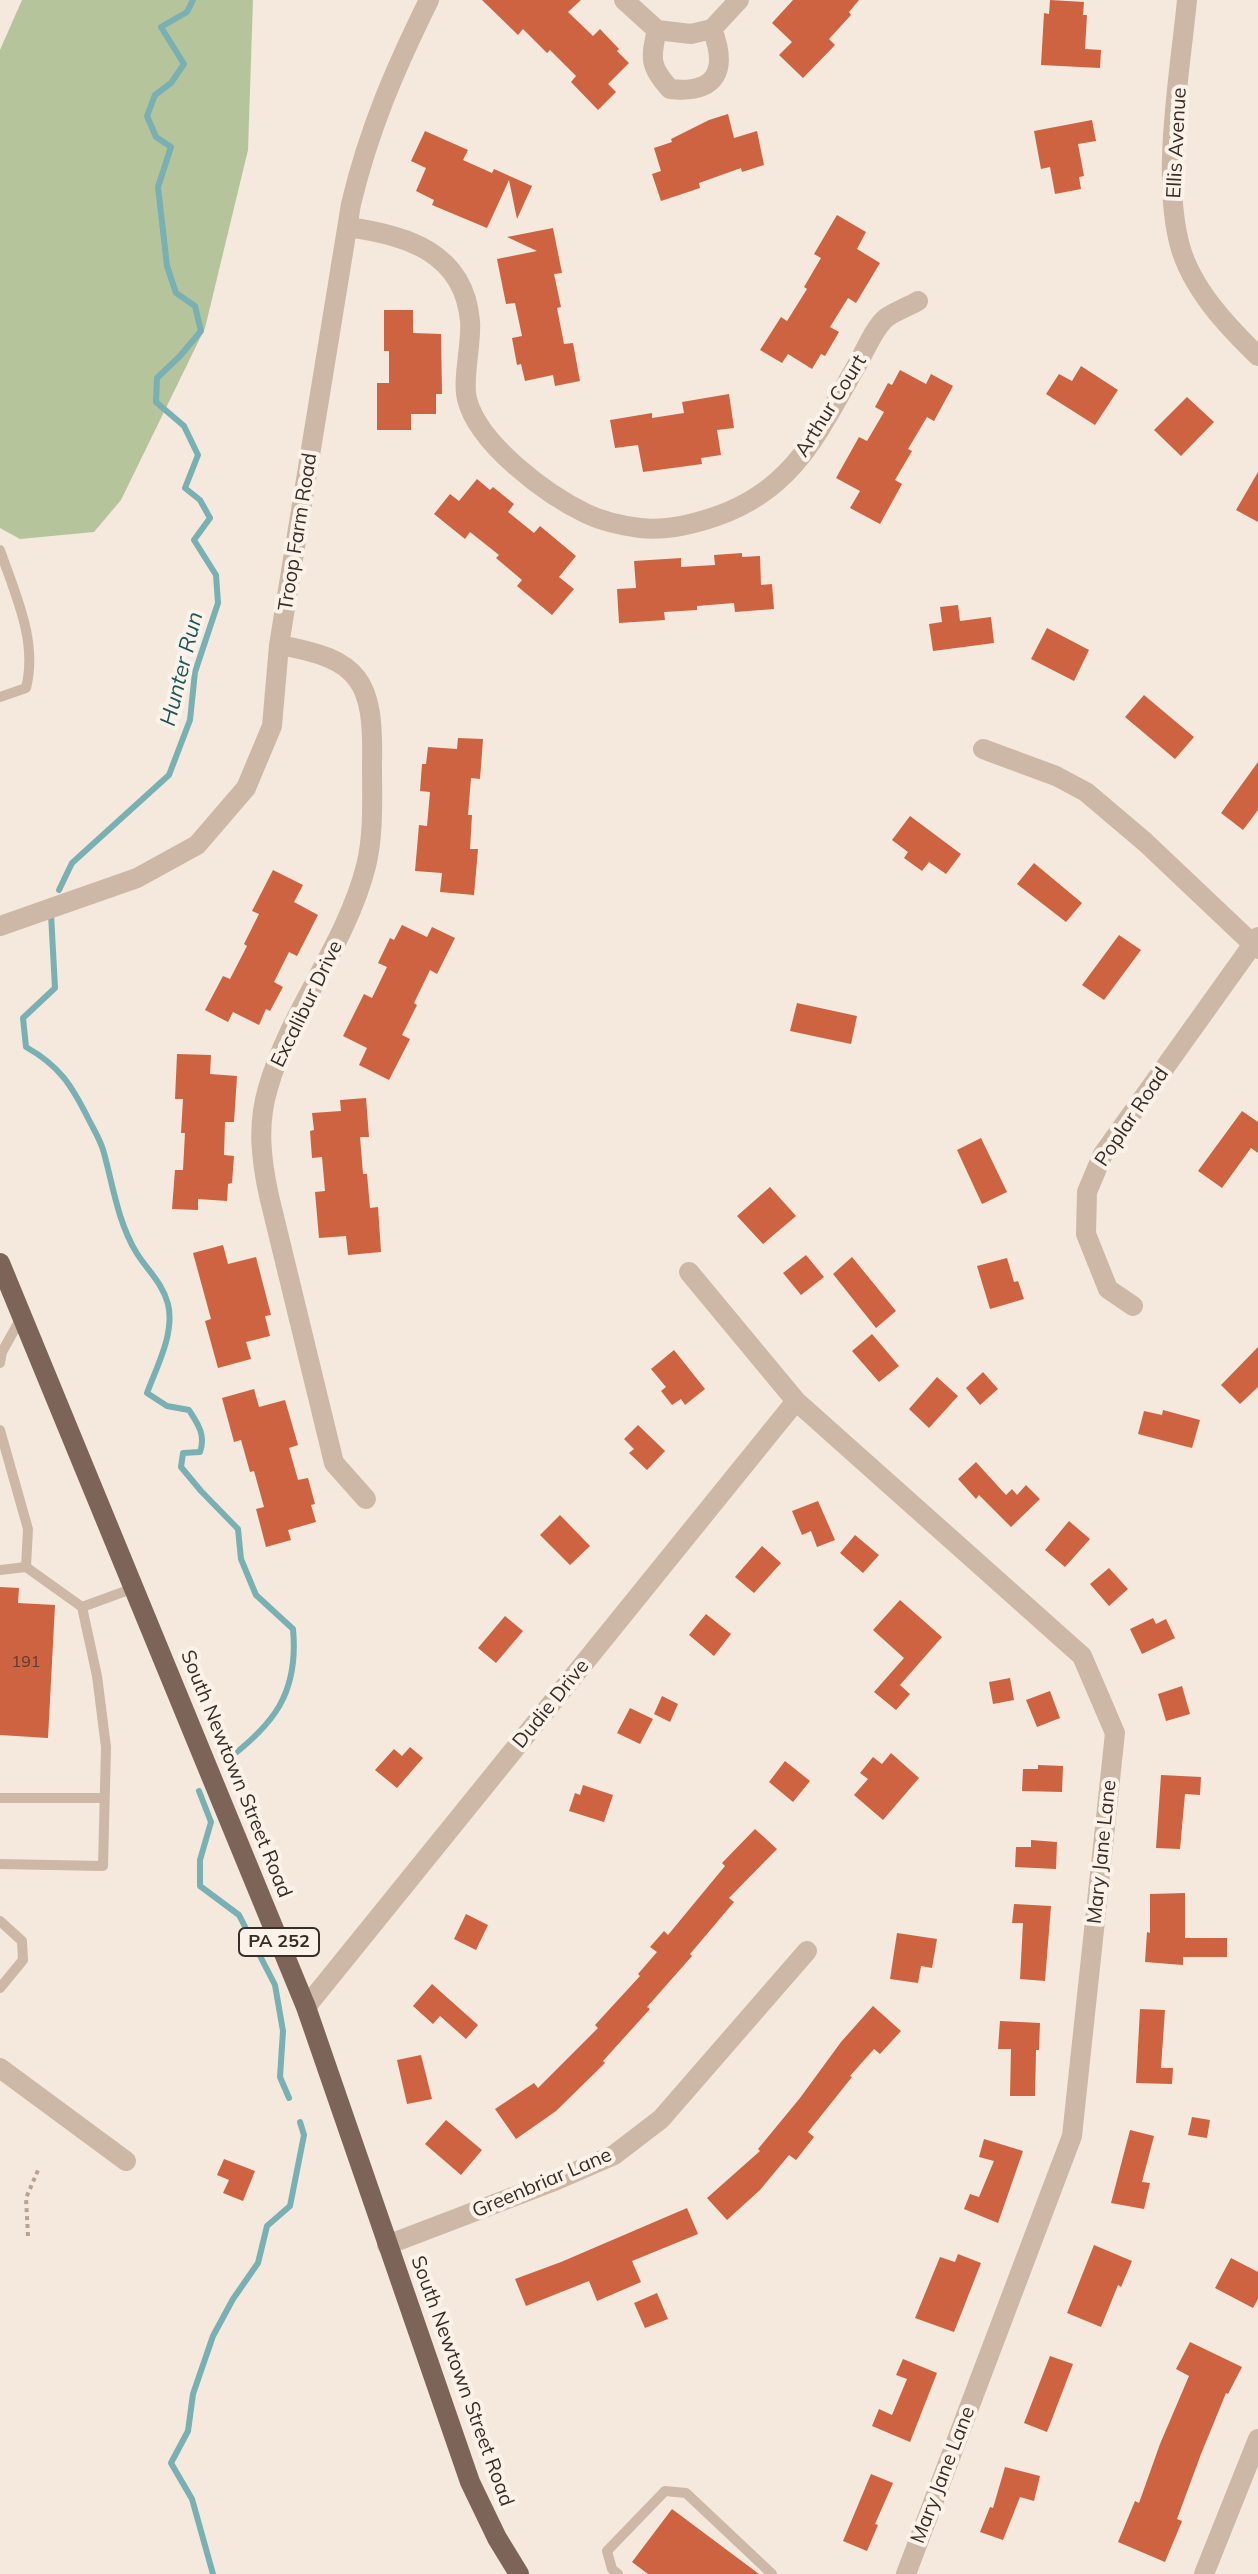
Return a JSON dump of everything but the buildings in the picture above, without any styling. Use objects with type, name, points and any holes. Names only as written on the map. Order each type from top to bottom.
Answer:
[{"type":"main road","name":"South Newtown Street Road","points":[[0,1263],[306,2007],[470,2482],[482,2511],[519,2574]]},
{"type":"street","name":"Troop Farm Road","points":[[0,926],[137,878],[197,845],[246,788],[272,726],[279,645],[348,227],[364,149],[382,100],[429,0]]},
{"type":"street","points":[[624,0],[657,30],[691,34],[712,29],[739,0]]},
{"type":"street","name":"Ellis Avenue","points":[[1187,0],[1171,170],[1180,248],[1200,289],[1230,329],[1258,356]]},
{"type":"street","points":[[657,30],[652,52],[655,72],[670,89],[691,91],[709,84],[719,68],[719,49],[712,29]]},
{"type":"street","name":"Arthur Court","points":[[348,227],[385,232],[421,245],[444,261],[464,291],[470,320],[467,398],[479,427],[498,448],[542,487],[589,515],[641,528],[693,524],[742,508],[788,474],[812,442],[884,319],[918,301]]},
{"type":"street","name":"Excalibur Drive","points":[[279,645],[316,651],[339,661],[357,675],[368,700],[372,728],[367,865],[340,935],[277,1057],[261,1122],[261,1159],[334,1463],[366,1499]]},
{"type":"street","points":[[983,749],[1056,776],[1086,792],[1256,943]]},
{"type":"street","name":"Poplar Road","points":[[1133,1306],[1108,1289],[1086,1234],[1087,1192],[1103,1154],[1256,943]]},
{"type":"street","name":"Mary Jane Lane","points":[[689,1272],[796,1401],[1082,1656],[1115,1733],[1072,2136],[906,2574]]},
{"type":"street","name":"Dudie Drive","points":[[306,2007],[796,1401]]},
{"type":"street","name":"Greenbriar Lane","points":[[387,2245],[614,2155],[661,2119],[807,1951]]},
{"type":"street","points":[[0,2068],[126,2161]]},
{"type":"street","points":[[1204,2574],[1258,2439]]},
{"type":"lane","points":[[0,550],[23,619],[31,669],[26,688],[0,697]]},
{"type":"lane","points":[[0,1363],[2,1352],[22,1316]]},
{"type":"lane","points":[[0,1430],[28,1529],[26,1567]]},
{"type":"lane","points":[[0,1570],[26,1567],[82,1607],[97,1676],[106,1747],[103,1866],[0,1864]]},
{"type":"lane","points":[[82,1607],[134,1588]]},
{"type":"lane","points":[[0,1798],[104,1798]]},
{"type":"lane","points":[[0,1921],[22,1941],[23,1960],[0,1988]]},
{"type":"lane","points":[[618,2574],[612,2569],[607,2551],[665,2491],[686,2493],[772,2574]]},
{"type":"path","points":[[28,2236],[26,2198],[39,2168]]},
{"type":"green space","points":[[22,0],[253,0],[248,150],[205,328],[121,500],[94,532],[20,539],[0,528],[0,50]]},
{"type":"waterway","name":"Hunter Run","points":[[59,890],[72,863],[169,775],[190,720],[195,672],[218,603],[216,575],[194,540],[210,518],[200,500],[185,488],[198,455],[184,426],[156,402],[157,378],[201,331],[195,306],[176,293],[167,266],[158,187],[171,147],[156,137],[147,116],[155,95],[171,83],[184,64],[161,27],[187,12],[193,0]]},
{"type":"waterway","points":[[51,914],[55,988],[23,1018],[26,1047],[56,1069],[77,1097],[101,1144],[120,1216],[130,1240],[168,1304],[167,1338],[147,1393],[167,1406],[189,1410],[200,1430],[202,1446],[200,1452],[183,1453],[181,1467],[238,1529],[241,1559],[256,1595],[293,1629],[292,1672],[280,1706],[257,1735],[224,1762]]},
{"type":"waterway","points":[[199,1791],[211,1822],[200,1860],[200,1886],[239,1915],[275,1985],[283,2031],[280,2077],[289,2098]]},
{"type":"waterway","points":[[213,2574],[192,2499],[171,2463],[188,2431],[193,2394],[213,2336],[258,2263],[267,2226],[290,2206],[304,2135],[300,2122]]}]
